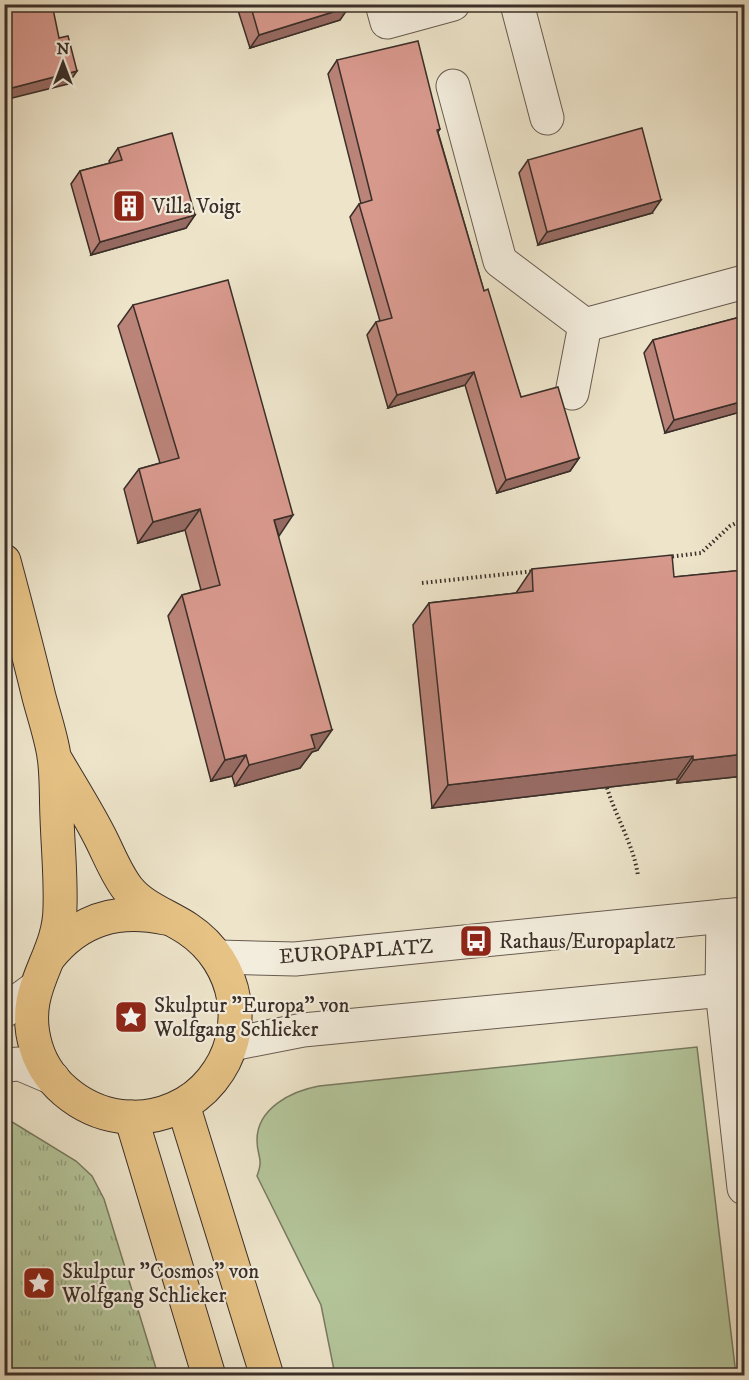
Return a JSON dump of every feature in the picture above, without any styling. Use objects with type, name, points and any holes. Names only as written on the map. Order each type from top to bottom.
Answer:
[{"type":"main road","points":[[4,561],[54,757],[60,911],[48,959],[34,989],[31,1004],[33,1036],[37,1051],[62,1089],[87,1106],[130,1118],[158,1114],[183,1105],[208,1085],[218,1073],[232,1044],[236,1014],[234,999],[218,957],[204,941],[186,927],[165,918],[143,913],[121,913],[79,928],[62,941],[48,959]]},
{"type":"main road","points":[[54,757],[129,890],[165,918]]},
{"type":"main road","points":[[183,1105],[267,1376]]},
{"type":"main road","points":[[130,1118],[209,1376]]},
{"type":"street","points":[[382,4],[387,22],[453,4]]},
{"type":"street","points":[[517,4],[548,118]]},
{"type":"street","points":[[453,86],[500,261],[585,325]]},
{"type":"street","points":[[585,325],[744,282]]},
{"type":"street","points":[[572,393],[585,325]]},
{"type":"street","points":[[734,915],[733,989],[744,1188]]},
{"type":"street","name":"EUROPAPLATZ","points":[[218,957],[295,959],[734,915]]},
{"type":"street","points":[[4,1011],[34,989]]},
{"type":"street","points":[[232,1044],[303,1030],[733,989]]},
{"type":"street","points":[[4,1065],[20,1064],[53,1078]]},
{"type":"path","points":[[666,557],[701,553],[730,526],[744,519]]},
{"type":"path","points":[[422,583],[538,570]]},
{"type":"path","points":[[607,788],[615,815],[636,860],[638,876]]},
{"type":"green space","points":[[697,1047],[736,1375],[335,1375],[321,1305],[257,1176],[260,1165],[257,1146],[259,1129],[269,1110],[298,1092],[319,1086]]},
{"type":"green space","points":[[4,1117],[76,1161],[92,1176],[104,1199],[158,1375],[5,1375]]},
{"type":"building","points":[[4,4],[52,4],[59,38],[68,36],[77,71],[4,90]]},
{"type":"building","points":[[250,4],[348,4],[349,7],[259,35]]},
{"type":"building","points":[[418,41],[440,129],[437,130],[484,291],[488,289],[521,397],[558,387],[579,458],[506,480],[474,372],[397,395],[376,322],[392,318],[359,204],[372,200],[337,60]]},
{"type":"building","points":[[642,128],[661,200],[547,232],[528,160]]},
{"type":"building","name":"Villa Voigt","points":[[172,133],[195,215],[100,242],[80,171],[122,160],[118,148]]},
{"type":"building","points":[[228,280],[293,515],[274,520],[332,730],[311,735],[315,748],[249,765],[246,755],[225,760],[182,595],[220,585],[200,509],[153,522],[139,469],[179,458],[133,305]]},
{"type":"building","points":[[744,316],[744,401],[674,420],[653,340]]},
{"type":"building","points":[[672,555],[674,577],[744,570],[744,754],[693,760],[693,756],[448,785],[429,603],[533,591],[532,569]]},
{"type":"place","name":"Villa Voigt","points":[[129,206]]},
{"type":"place","name":"Rathaus/Europaplatz","points":[[476,941]]},
{"type":"place","name":"Skulptur \"Europa\" von Wolfgang Schlieker","points":[[131,1017]]},
{"type":"place","name":"Skulptur \"Cosmos\" von Wolfgang Schlieker","points":[[39,1283]]}]
